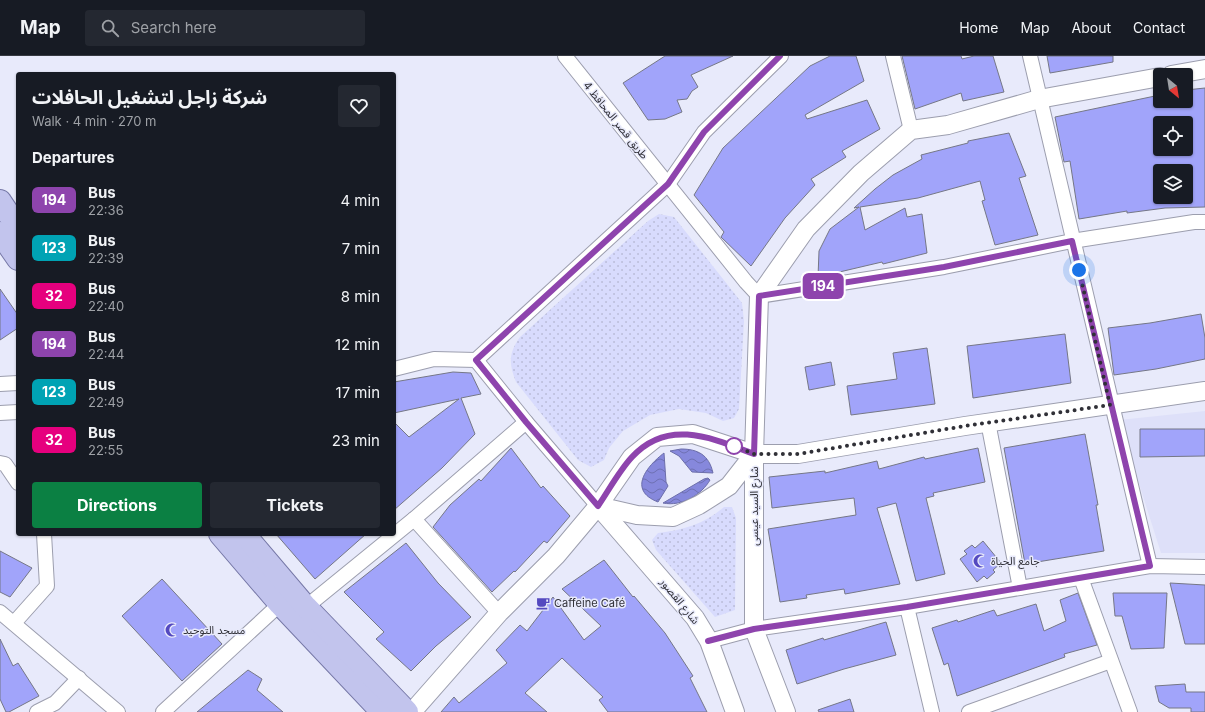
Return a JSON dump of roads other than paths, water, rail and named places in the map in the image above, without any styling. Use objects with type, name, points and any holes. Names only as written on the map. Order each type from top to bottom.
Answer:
[{"type":"main road","points":[[0,201],[16,225]]},
{"type":"main road","points":[[0,233],[16,256]]},
{"type":"main road","points":[[222,536],[280,604],[382,712]]},
{"type":"main road","points":[[246,536],[306,607],[407,712]]},
{"type":"street","name":"طريق قصر المحافظ 4","points":[[565,56],[746,282],[759,296]]},
{"type":"street","points":[[396,368],[434,359],[476,360],[668,184],[704,132],[780,56]]},
{"type":"street","points":[[893,56],[911,130]]},
{"type":"street","points":[[1030,56],[1110,405],[1150,566]]},
{"type":"street","points":[[1193,71],[1205,69]]},
{"type":"street","points":[[476,360],[526,422],[598,506],[637,515],[673,517],[699,505],[729,486],[754,454],[759,296],[806,229],[861,173],[911,130],[948,125],[1039,99],[1153,78]]},
{"type":"street","points":[[759,296],[944,267],[1072,241],[1194,222],[1205,222]]},
{"type":"street","points":[[0,384],[16,383]]},
{"type":"street","name":"شارع السيد عيسى","points":[[754,629],[754,454],[798,454],[988,422],[1205,391]]},
{"type":"street","points":[[0,413],[16,412]]},
{"type":"street","points":[[396,534],[526,422]]},
{"type":"street","points":[[988,422],[1020,588]]},
{"type":"street","points":[[412,712],[499,613],[556,556],[598,506],[632,457],[657,437],[693,434],[754,454]]},
{"type":"street","points":[[0,463],[5,464],[16,480]]},
{"type":"street","name":"شارع القصور","points":[[598,506],[695,618],[708,641],[735,712]]},
{"type":"street","points":[[414,519],[499,613]]},
{"type":"street","points":[[14,623],[47,586],[44,536]]},
{"type":"street","points":[[306,607],[393,536]]},
{"type":"street","points":[[708,641],[754,629],[907,607],[1150,566],[1205,567]]},
{"type":"street","points":[[1081,578],[1130,712]]},
{"type":"street","points":[[163,712],[280,604]]},
{"type":"street","points":[[907,607],[932,712]]},
{"type":"street","points":[[0,612],[118,712]]},
{"type":"street","points":[[754,629],[786,712]]},
{"type":"street","points":[[969,712],[1111,661]]},
{"type":"street","points":[[38,712],[55,703],[79,678]]},
{"type":"water","points":[[681,449],[693,450],[706,457],[713,473],[692,472],[679,456],[670,451]]},
{"type":"water","points":[[664,453],[666,482],[668,486],[658,502],[649,497],[643,491],[642,485],[646,471]]},
{"type":"water","points":[[708,478],[710,480],[702,490],[691,498],[677,503],[663,503],[704,479]]},
{"type":"place","name":"جامع الحياة","points":[[980,561]]},
{"type":"place","name":"Caffeine Café","points":[[543,603]]},
{"type":"place","name":"مسجد التوحيد","points":[[172,630]]}]
